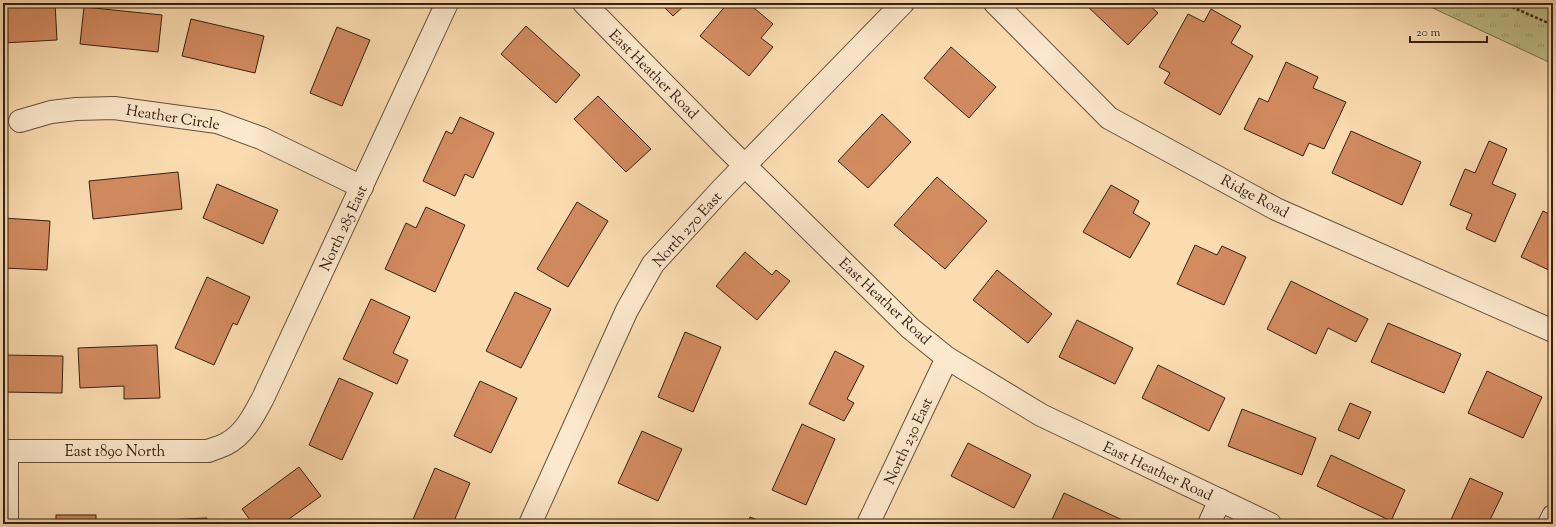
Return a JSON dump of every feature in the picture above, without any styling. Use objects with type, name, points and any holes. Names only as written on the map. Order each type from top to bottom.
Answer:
[{"type":"street","name":"North 285 East","points":[[226,444],[239,434],[252,419],[263,398],[447,3]]},
{"type":"street","name":"East Heather Road","points":[[584,3],[910,328],[947,358],[1041,415],[1270,524]]},
{"type":"street","name":"North 270 East","points":[[530,524],[627,310],[653,264],[745,165],[903,3]]},
{"type":"street","name":"Ridge Road","points":[[995,3],[1109,118],[1276,209],[1553,331]]},
{"type":"street","name":"Heather Circle","points":[[20,121],[51,112],[76,109],[114,108],[217,122],[261,138],[362,187]]},
{"type":"street","name":"North 230 East","points":[[868,524],[947,358]]},
{"type":"street","name":"East 1890 North","points":[[5,451],[208,451],[226,444]]},
{"type":"street","points":[[5,451],[7,524]]},
{"type":"street","points":[[1209,524],[1220,500]]},
{"type":"street","points":[[1549,524],[1553,516]]},
{"type":"path","points":[[1503,3],[1553,25]]},
{"type":"green space","points":[[1422,3],[1553,3],[1553,64]]},
{"type":"building","points":[[55,3],[57,40],[3,43],[3,4]]},
{"type":"building","points":[[660,3],[687,3],[673,16]]},
{"type":"building","points":[[728,3],[748,3],[773,24],[761,38],[773,47],[749,76],[700,36]]},
{"type":"building","points":[[1084,3],[1147,3],[1158,13],[1128,45]]},
{"type":"building","points":[[84,7],[162,15],[158,52],[80,44]]},
{"type":"building","points":[[1211,9],[1241,26],[1231,43],[1253,56],[1220,115],[1164,83],[1170,73],[1159,67],[1188,14],[1204,22]]},
{"type":"building","points":[[191,19],[264,36],[255,73],[182,56]]},
{"type":"building","points":[[526,26],[580,75],[556,103],[501,54]]},
{"type":"building","points":[[337,27],[370,40],[342,106],[310,93]]},
{"type":"building","points":[[951,47],[996,87],[969,118],[924,78]]},
{"type":"building","points":[[1286,62],[1318,77],[1313,88],[1346,102],[1324,149],[1309,143],[1303,156],[1244,129],[1259,98],[1268,102]]},
{"type":"building","points":[[598,96],[651,149],[626,172],[574,119]]},
{"type":"building","points":[[882,114],[911,142],[868,188],[838,161]]},
{"type":"building","points":[[460,117],[494,133],[473,178],[465,174],[455,196],[423,181],[446,131],[452,134]]},
{"type":"building","points":[[1351,131],[1421,162],[1402,205],[1332,173]]},
{"type":"building","points":[[1489,141],[1507,149],[1492,184],[1516,194],[1495,242],[1466,229],[1472,214],[1450,205],[1465,169],[1475,173]]},
{"type":"building","points":[[178,172],[182,209],[93,219],[89,181]]},
{"type":"building","points":[[937,177],[987,221],[945,269],[894,225]]},
{"type":"building","points":[[217,184],[278,210],[263,244],[203,218]]},
{"type":"building","points":[[1111,185],[1139,201],[1133,213],[1150,223],[1130,258],[1083,232]]},
{"type":"building","points":[[577,202],[608,221],[568,287],[537,269]]},
{"type":"building","points":[[426,207],[465,225],[435,292],[385,269],[406,223],[416,228]]},
{"type":"building","points":[[1543,211],[1553,216],[1553,272],[1521,257]]},
{"type":"building","points":[[3,218],[50,221],[47,270],[3,268]]},
{"type":"building","points":[[1195,245],[1217,255],[1222,246],[1246,257],[1224,305],[1177,284]]},
{"type":"building","points":[[745,252],[772,275],[776,270],[790,281],[757,320],[716,286]]},
{"type":"building","points":[[997,270],[1052,314],[1028,343],[973,300]]},
{"type":"building","points":[[207,277],[250,297],[237,325],[233,323],[214,365],[175,348]]},
{"type":"building","points":[[1291,281],[1368,319],[1356,342],[1328,328],[1316,354],[1267,329]]},
{"type":"building","points":[[515,292],[551,309],[521,368],[486,351]]},
{"type":"building","points":[[371,299],[410,317],[393,353],[408,360],[397,384],[343,359]]},
{"type":"building","points":[[1077,320],[1133,348],[1115,384],[1059,357]]},
{"type":"building","points":[[1388,323],[1461,354],[1444,393],[1371,362]]},
{"type":"building","points":[[685,332],[721,347],[693,412],[658,397]]},
{"type":"building","points":[[157,345],[160,398],[124,399],[124,386],[80,388],[78,348]]},
{"type":"building","points":[[835,351],[864,366],[847,399],[854,403],[844,421],[809,404]]},
{"type":"building","points":[[3,355],[63,356],[62,393],[3,392]]},
{"type":"building","points":[[1158,365],[1225,398],[1209,431],[1142,398]]},
{"type":"building","points":[[1487,371],[1542,397],[1523,438],[1468,413]]},
{"type":"building","points":[[339,378],[373,393],[342,460],[309,445]]},
{"type":"building","points":[[480,381],[517,398],[491,453],[454,436]]},
{"type":"building","points":[[1350,403],[1371,412],[1359,439],[1338,430]]},
{"type":"building","points":[[1242,409],[1316,438],[1302,475],[1228,446]]},
{"type":"building","points":[[802,424],[835,439],[806,505],[772,490]]},
{"type":"building","points":[[642,431],[682,449],[658,501],[618,483]]},
{"type":"building","points":[[968,443],[1031,475],[1014,508],[951,476]]},
{"type":"building","points":[[1331,455],[1405,490],[1391,521],[1317,486]]},
{"type":"building","points":[[299,467],[321,496],[282,524],[253,524],[242,509]]},
{"type":"building","points":[[435,468],[470,483],[454,521],[459,523],[411,524]]},
{"type":"building","points":[[1470,478],[1503,493],[1488,524],[1449,524]]},
{"type":"building","points":[[1064,493],[1131,524],[1050,524]]},
{"type":"building","points":[[56,515],[96,515],[96,524],[56,524]]},
{"type":"building","points":[[750,517],[768,524],[747,524]]},
{"type":"building","points":[[207,518],[207,524],[142,524],[142,521]]}]
